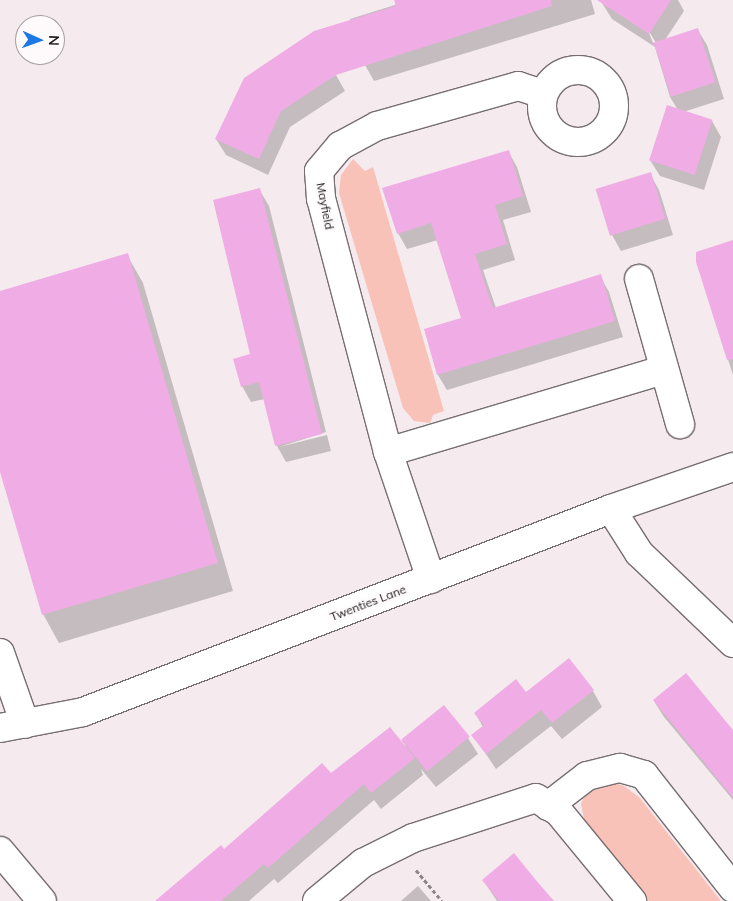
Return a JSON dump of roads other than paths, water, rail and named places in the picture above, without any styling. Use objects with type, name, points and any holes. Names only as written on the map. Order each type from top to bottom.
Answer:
[{"type":"street","name":"Mayfield","points":[[431,579],[388,452],[321,200],[318,171],[340,146],[377,126],[518,86],[543,94]]},
{"type":"street","points":[[639,279],[663,370],[680,424]]},
{"type":"street","points":[[388,452],[663,370]]},
{"type":"street","name":"Twenties Lane","points":[[12,726],[83,712],[611,508],[733,466]]},
{"type":"street","points":[[611,508],[638,552],[733,643]]},
{"type":"street","points":[[0,653],[12,726]]},
{"type":"street","points":[[548,806],[587,776],[620,768],[644,776],[733,888]]},
{"type":"street","points":[[317,901],[363,863],[397,846],[536,798],[558,811],[632,901]]},
{"type":"street","points":[[0,851],[42,901]]}]
